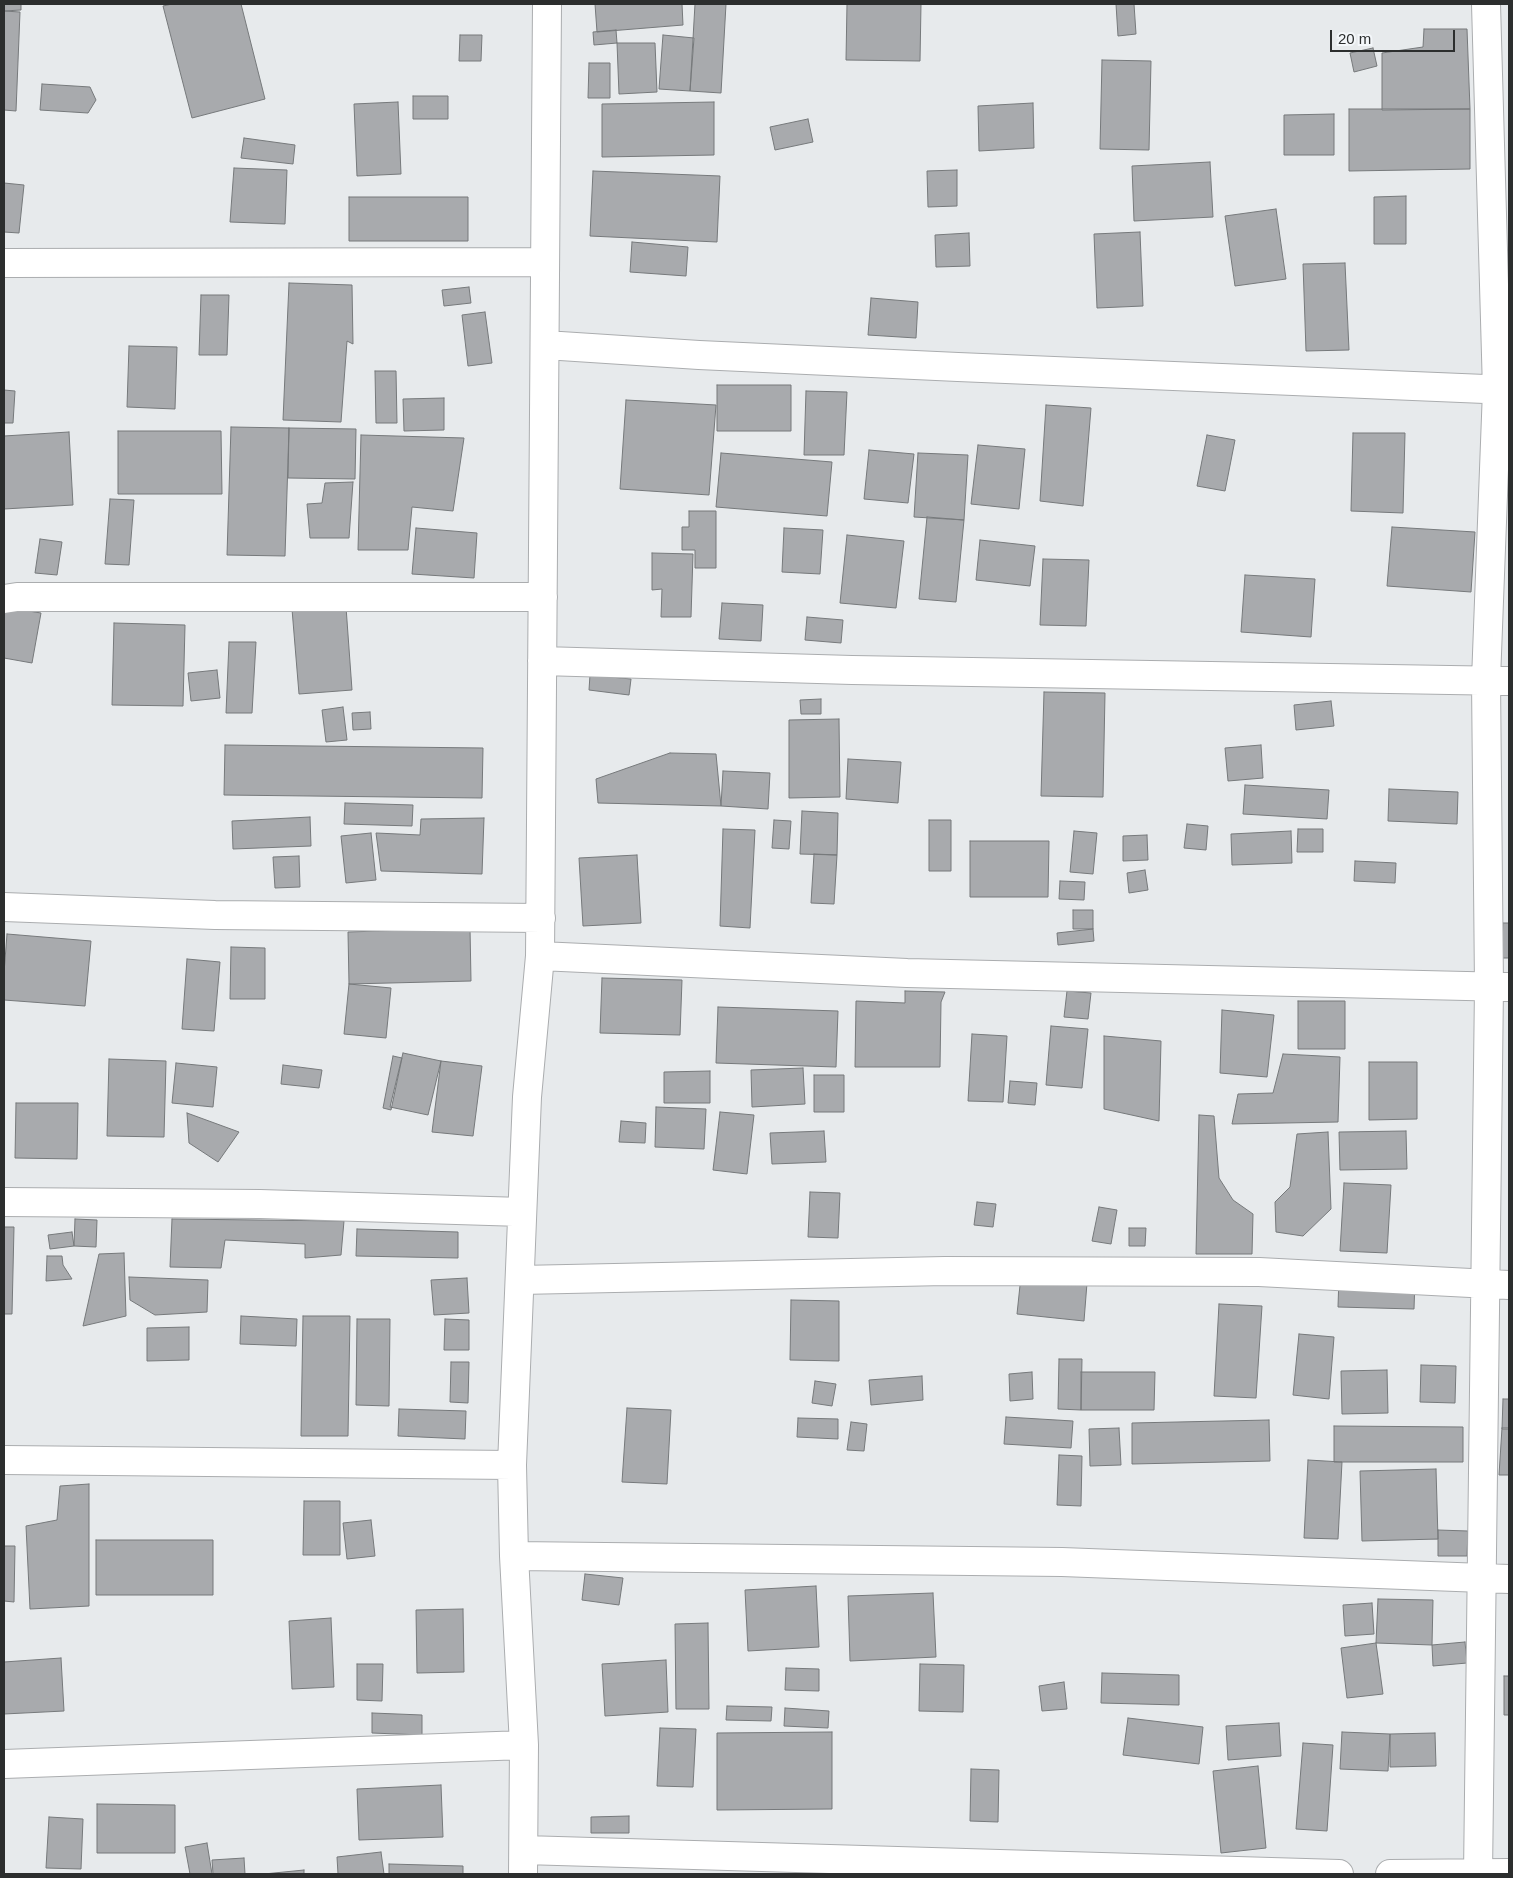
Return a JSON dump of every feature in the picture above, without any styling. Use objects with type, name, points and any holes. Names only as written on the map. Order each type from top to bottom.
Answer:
[{"type":"street","points":[[547,4],[540,956],[527,1097],[512,1466],[514,1556],[524,1745],[524,1862],[1338,1874]]},
{"type":"street","points":[[1478,1873],[1481,1578],[1498,1285],[1498,680],[1503,390],[1486,4]]},
{"type":"street","points":[[4,263],[544,262]]},
{"type":"street","points":[[545,345],[958,367],[1503,390]]},
{"type":"street","points":[[4,599],[18,597],[543,597]]},
{"type":"street","points":[[542,661],[852,670],[1498,680]]},
{"type":"street","points":[[4,907],[215,914],[540,918]]},
{"type":"street","points":[[540,956],[907,973],[1499,987]]},
{"type":"street","points":[[4,1202],[260,1204],[522,1212]]},
{"type":"street","points":[[520,1280],[945,1270],[1239,1272],[1498,1285]]},
{"type":"street","points":[[4,1460],[512,1466]]},
{"type":"street","points":[[514,1556],[1062,1562],[1509,1579]]},
{"type":"street","points":[[4,1764],[524,1745]]},
{"type":"street","points":[[1390,1874],[1509,1873]]},
{"type":"building","points":[[4,4],[21,4],[21,10],[4,11]]},
{"type":"building","points":[[172,4],[241,4],[265,99],[192,118],[163,6]]},
{"type":"building","points":[[595,4],[682,4],[683,25],[597,32]]},
{"type":"building","points":[[695,4],[726,4],[721,93],[690,91]]},
{"type":"building","points":[[847,4],[921,4],[920,61],[846,60]]},
{"type":"building","points":[[1116,4],[1134,4],[1136,34],[1118,36]]},
{"type":"building","points":[[4,11],[20,12],[16,111],[4,110]]},
{"type":"building","points":[[1424,29],[1467,29],[1470,109],[1382,110],[1382,53],[1423,47]]},
{"type":"building","points":[[616,30],[617,43],[594,45],[593,32]]},
{"type":"building","points":[[460,35],[482,35],[481,61],[459,61]]},
{"type":"building","points":[[663,35],[694,38],[690,91],[659,89]]},
{"type":"building","points":[[617,43],[655,43],[657,92],[619,94]]},
{"type":"building","points":[[1373,48],[1377,66],[1354,72],[1350,53]]},
{"type":"building","points":[[1102,60],[1151,61],[1149,150],[1100,149]]},
{"type":"building","points":[[589,63],[610,63],[610,98],[588,98]]},
{"type":"building","points":[[42,84],[90,87],[96,100],[88,113],[40,110]]},
{"type":"building","points":[[413,96],[448,96],[448,119],[413,119]]},
{"type":"building","points":[[398,102],[401,174],[357,176],[354,104]]},
{"type":"building","points":[[714,102],[714,155],[602,157],[602,104]]},
{"type":"building","points":[[1033,103],[1034,148],[979,151],[978,106]]},
{"type":"building","points":[[1349,109],[1470,109],[1470,169],[1349,171]]},
{"type":"building","points":[[1334,114],[1334,155],[1284,155],[1284,115]]},
{"type":"building","points":[[808,119],[813,142],[775,150],[770,127]]},
{"type":"building","points":[[244,138],[295,145],[293,164],[241,158]]},
{"type":"building","points":[[1210,162],[1213,217],[1134,221],[1132,166]]},
{"type":"building","points":[[234,168],[287,170],[285,224],[230,222]]},
{"type":"building","points":[[957,170],[957,206],[928,207],[927,171]]},
{"type":"building","points":[[593,171],[720,176],[717,242],[590,236]]},
{"type":"building","points":[[4,183],[24,185],[19,233],[4,232]]},
{"type":"building","points":[[1406,196],[1406,244],[1374,244],[1374,197]]},
{"type":"building","points":[[349,197],[468,197],[468,241],[349,241]]},
{"type":"building","points":[[1276,209],[1286,279],[1235,286],[1225,216]]},
{"type":"building","points":[[1140,232],[1143,306],[1097,308],[1094,234]]},
{"type":"building","points":[[969,233],[970,266],[936,267],[935,235]]},
{"type":"building","points":[[632,242],[688,247],[686,276],[630,272]]},
{"type":"building","points":[[1345,263],[1349,350],[1306,351],[1303,264]]},
{"type":"building","points":[[289,283],[352,285],[353,344],[347,341],[341,422],[283,420]]},
{"type":"building","points":[[469,287],[471,303],[444,306],[442,290]]},
{"type":"building","points":[[201,295],[229,295],[227,355],[199,355]]},
{"type":"building","points":[[871,298],[918,302],[916,338],[868,335]]},
{"type":"building","points":[[485,312],[492,363],[468,366],[462,315]]},
{"type":"building","points":[[129,346],[177,347],[175,409],[127,407]]},
{"type":"building","points":[[375,371],[396,371],[397,423],[376,423]]},
{"type":"building","points":[[717,385],[791,385],[791,431],[717,431]]},
{"type":"building","points":[[4,390],[15,391],[13,423],[4,423]]},
{"type":"building","points":[[806,391],[847,392],[844,455],[804,455]]},
{"type":"building","points":[[444,398],[444,430],[404,431],[403,399]]},
{"type":"building","points":[[626,400],[716,405],[709,495],[620,489]]},
{"type":"building","points":[[1046,405],[1091,408],[1083,506],[1040,501]]},
{"type":"building","points":[[231,427],[289,428],[285,556],[227,555]]},
{"type":"building","points":[[289,428],[356,429],[355,479],[288,478]]},
{"type":"building","points":[[118,431],[221,431],[222,494],[118,494]]},
{"type":"building","points":[[69,432],[73,505],[4,509],[4,436]]},
{"type":"building","points":[[1353,433],[1405,433],[1403,513],[1351,511]]},
{"type":"building","points":[[361,435],[464,438],[453,511],[412,507],[408,550],[358,550]]},
{"type":"building","points":[[1207,435],[1235,440],[1225,491],[1197,486]]},
{"type":"building","points":[[978,445],[1025,449],[1019,509],[971,504]]},
{"type":"building","points":[[869,450],[914,454],[908,503],[864,499]]},
{"type":"building","points":[[721,453],[832,462],[827,516],[716,507]]},
{"type":"building","points":[[918,453],[968,455],[964,520],[914,517]]},
{"type":"building","points":[[353,482],[349,538],[310,538],[307,504],[322,503],[325,483]]},
{"type":"building","points":[[110,499],[134,500],[129,565],[105,564]]},
{"type":"building","points":[[689,511],[716,511],[716,568],[695,568],[695,550],[682,550],[682,527],[689,527]]},
{"type":"building","points":[[927,517],[964,520],[956,602],[919,599]]},
{"type":"building","points":[[1392,527],[1475,532],[1471,592],[1387,586]]},
{"type":"building","points":[[416,528],[477,533],[474,578],[412,574]]},
{"type":"building","points":[[784,528],[823,530],[820,574],[782,572]]},
{"type":"building","points":[[847,535],[904,541],[896,608],[840,603]]},
{"type":"building","points":[[40,539],[62,542],[57,575],[35,573]]},
{"type":"building","points":[[980,540],[1035,546],[1030,586],[976,580]]},
{"type":"building","points":[[652,553],[693,554],[691,617],[661,617],[662,589],[652,590]]},
{"type":"building","points":[[1043,559],[1089,560],[1086,626],[1040,625]]},
{"type":"building","points":[[1245,575],[1315,579],[1311,637],[1241,632]]},
{"type":"building","points":[[345,593],[352,690],[299,694],[291,597]]},
{"type":"building","points":[[722,603],[763,605],[761,641],[719,639]]},
{"type":"building","points":[[4,607],[41,613],[32,663],[4,658]]},
{"type":"building","points":[[807,617],[843,620],[841,643],[805,640]]},
{"type":"building","points":[[114,623],[185,625],[183,706],[112,705]]},
{"type":"building","points":[[229,642],[256,642],[252,713],[226,713]]},
{"type":"building","points":[[217,670],[220,698],[191,701],[188,673]]},
{"type":"building","points":[[590,675],[631,679],[629,695],[589,690]]},
{"type":"building","points":[[1044,692],[1105,693],[1103,797],[1041,796]]},
{"type":"building","points":[[821,699],[821,714],[801,714],[800,700]]},
{"type":"building","points":[[1331,701],[1334,726],[1296,730],[1294,705]]},
{"type":"building","points":[[343,707],[347,740],[326,742],[322,710]]},
{"type":"building","points":[[370,712],[371,729],[353,730],[352,713]]},
{"type":"building","points":[[839,719],[840,797],[789,798],[789,720]]},
{"type":"building","points":[[225,745],[483,748],[482,798],[224,795]]},
{"type":"building","points":[[1261,745],[1263,778],[1228,781],[1225,748]]},
{"type":"building","points":[[670,753],[716,754],[721,806],[598,803],[596,779]]},
{"type":"building","points":[[848,759],[901,762],[898,803],[846,799]]},
{"type":"building","points":[[723,771],[770,773],[768,809],[721,806]]},
{"type":"building","points":[[1245,785],[1329,790],[1327,819],[1243,814]]},
{"type":"building","points":[[1389,789],[1458,792],[1457,824],[1388,821]]},
{"type":"building","points":[[345,803],[413,805],[412,826],[344,824]]},
{"type":"building","points":[[802,811],[838,813],[837,855],[800,854]]},
{"type":"building","points":[[310,817],[311,846],[233,849],[232,821]]},
{"type":"building","points":[[484,818],[482,874],[381,871],[376,833],[420,835],[421,819]]},
{"type":"building","points":[[774,820],[791,821],[789,849],[772,848]]},
{"type":"building","points":[[929,820],[951,820],[951,871],[929,871]]},
{"type":"building","points":[[1187,824],[1208,826],[1206,850],[1184,848]]},
{"type":"building","points":[[723,829],[755,830],[750,928],[720,926]]},
{"type":"building","points":[[1298,829],[1323,829],[1323,852],[1297,852]]},
{"type":"building","points":[[1074,831],[1097,833],[1093,874],[1070,872]]},
{"type":"building","points":[[1291,831],[1292,863],[1232,865],[1231,834]]},
{"type":"building","points":[[371,833],[376,880],[346,883],[341,836]]},
{"type":"building","points":[[1147,835],[1148,860],[1123,861],[1123,836]]},
{"type":"building","points":[[970,841],[1049,841],[1048,897],[970,897]]},
{"type":"building","points":[[814,854],[837,855],[834,904],[811,903]]},
{"type":"building","points":[[637,855],[641,923],[583,926],[579,858]]},
{"type":"building","points":[[299,856],[300,887],[275,888],[273,857]]},
{"type":"building","points":[[1355,861],[1396,863],[1395,883],[1354,881]]},
{"type":"building","points":[[1145,870],[1148,890],[1129,893],[1127,873]]},
{"type":"building","points":[[1060,881],[1085,882],[1084,900],[1059,899]]},
{"type":"building","points":[[1073,910],[1093,910],[1093,929],[1073,929]]},
{"type":"building","points":[[1503,923],[1509,923],[1509,958],[1501,958]]},
{"type":"building","points":[[470,928],[471,981],[349,984],[348,932]]},
{"type":"building","points":[[1093,929],[1094,941],[1058,945],[1057,933]]},
{"type":"building","points":[[7,934],[91,941],[85,1006],[4,1000]]},
{"type":"building","points":[[231,947],[265,948],[265,999],[230,999]]},
{"type":"building","points":[[187,959],[220,962],[214,1031],[182,1029]]},
{"type":"building","points":[[602,978],[682,980],[680,1035],[600,1033]]},
{"type":"building","points":[[349,984],[391,988],[386,1038],[344,1034]]},
{"type":"building","points":[[905,991],[945,992],[941,1002],[940,1067],[855,1067],[856,1001],[905,1003]]},
{"type":"building","points":[[1067,991],[1091,993],[1088,1019],[1064,1017]]},
{"type":"building","points":[[1298,1001],[1345,1001],[1345,1049],[1298,1049]]},
{"type":"building","points":[[718,1007],[838,1011],[836,1067],[716,1063]]},
{"type":"building","points":[[1222,1010],[1274,1015],[1267,1077],[1220,1073]]},
{"type":"building","points":[[1051,1026],[1088,1029],[1082,1088],[1046,1085]]},
{"type":"building","points":[[972,1034],[1007,1036],[1003,1102],[968,1101]]},
{"type":"building","points":[[1104,1036],[1161,1041],[1159,1121],[1104,1109]]},
{"type":"building","points":[[403,1053],[441,1061],[428,1115],[390,1107]]},
{"type":"building","points":[[1283,1054],[1340,1057],[1338,1122],[1232,1124],[1238,1094],[1273,1093]]},
{"type":"building","points":[[393,1056],[402,1058],[391,1110],[383,1108]]},
{"type":"building","points":[[109,1059],[166,1061],[164,1137],[107,1136]]},
{"type":"building","points":[[441,1061],[482,1066],[473,1136],[432,1132]]},
{"type":"building","points":[[1369,1062],[1417,1062],[1417,1119],[1369,1120]]},
{"type":"building","points":[[176,1063],[217,1067],[213,1107],[172,1103]]},
{"type":"building","points":[[283,1065],[322,1070],[319,1088],[281,1084]]},
{"type":"building","points":[[803,1068],[805,1104],[752,1107],[751,1070]]},
{"type":"building","points":[[710,1071],[710,1103],[664,1103],[664,1072]]},
{"type":"building","points":[[814,1075],[844,1075],[844,1112],[814,1112]]},
{"type":"building","points":[[1010,1081],[1037,1083],[1035,1105],[1008,1103]]},
{"type":"building","points":[[16,1103],[78,1103],[77,1159],[15,1158]]},
{"type":"building","points":[[656,1107],[706,1109],[704,1149],[655,1147]]},
{"type":"building","points":[[720,1112],[754,1115],[747,1174],[713,1170]]},
{"type":"building","points":[[187,1113],[239,1132],[218,1162],[189,1143]]},
{"type":"building","points":[[1199,1115],[1214,1116],[1219,1178],[1233,1200],[1253,1214],[1252,1254],[1196,1254]]},
{"type":"building","points":[[621,1121],[646,1123],[645,1143],[619,1142]]},
{"type":"building","points":[[824,1131],[826,1162],[772,1164],[770,1133]]},
{"type":"building","points":[[1406,1131],[1407,1169],[1340,1170],[1339,1132]]},
{"type":"building","points":[[1328,1132],[1331,1209],[1303,1236],[1276,1232],[1275,1202],[1290,1187],[1297,1134]]},
{"type":"building","points":[[1344,1183],[1391,1185],[1387,1253],[1340,1251]]},
{"type":"building","points":[[810,1192],[840,1193],[838,1238],[808,1237]]},
{"type":"building","points":[[977,1202],[996,1204],[993,1227],[974,1225]]},
{"type":"building","points":[[1099,1207],[1117,1210],[1111,1244],[1092,1241]]},
{"type":"building","points":[[75,1219],[97,1220],[96,1247],[74,1246]]},
{"type":"building","points":[[172,1219],[344,1221],[341,1255],[305,1258],[305,1244],[225,1240],[221,1268],[170,1267]]},
{"type":"building","points":[[4,1227],[14,1227],[12,1314],[4,1314]]},
{"type":"building","points":[[1129,1228],[1146,1228],[1145,1246],[1129,1246]]},
{"type":"building","points":[[357,1229],[458,1232],[458,1258],[356,1256]]},
{"type":"building","points":[[72,1232],[74,1246],[50,1249],[48,1235]]},
{"type":"building","points":[[124,1253],[126,1316],[83,1326],[99,1254]]},
{"type":"building","points":[[47,1256],[62,1256],[63,1265],[72,1279],[46,1281]]},
{"type":"building","points":[[1021,1276],[1087,1283],[1084,1321],[1017,1314]]},
{"type":"building","points":[[1339,1276],[1415,1279],[1414,1309],[1338,1307]]},
{"type":"building","points":[[129,1277],[208,1280],[207,1312],[155,1315],[130,1300]]},
{"type":"building","points":[[467,1278],[469,1313],[434,1315],[431,1280]]},
{"type":"building","points":[[791,1300],[839,1301],[839,1361],[790,1360]]},
{"type":"building","points":[[1219,1304],[1262,1306],[1256,1398],[1214,1396]]},
{"type":"building","points":[[241,1316],[297,1319],[296,1346],[240,1344]]},
{"type":"building","points":[[303,1316],[350,1316],[348,1436],[301,1436]]},
{"type":"building","points":[[357,1319],[390,1319],[389,1406],[356,1405]]},
{"type":"building","points":[[445,1319],[469,1320],[469,1350],[444,1350]]},
{"type":"building","points":[[189,1327],[189,1360],[147,1361],[147,1328]]},
{"type":"building","points":[[1299,1334],[1334,1337],[1329,1399],[1293,1395]]},
{"type":"building","points":[[1059,1359],[1082,1359],[1081,1410],[1058,1409]]},
{"type":"building","points":[[451,1362],[469,1362],[468,1403],[450,1402]]},
{"type":"building","points":[[1421,1365],[1456,1366],[1455,1403],[1420,1402]]},
{"type":"building","points":[[1387,1370],[1388,1413],[1342,1414],[1341,1371]]},
{"type":"building","points":[[1032,1372],[1033,1399],[1010,1401],[1009,1374]]},
{"type":"building","points":[[1081,1372],[1155,1372],[1154,1410],[1081,1410]]},
{"type":"building","points":[[922,1376],[923,1400],[871,1405],[869,1380]]},
{"type":"building","points":[[815,1381],[836,1384],[832,1406],[812,1403]]},
{"type":"building","points":[[1503,1399],[1509,1399],[1509,1429],[1502,1429]]},
{"type":"building","points":[[627,1408],[671,1410],[667,1484],[622,1482]]},
{"type":"building","points":[[399,1409],[466,1411],[465,1439],[398,1436]]},
{"type":"building","points":[[1006,1417],[1073,1421],[1071,1448],[1004,1444]]},
{"type":"building","points":[[798,1418],[838,1419],[838,1439],[797,1437]]},
{"type":"building","points":[[1269,1420],[1270,1461],[1132,1464],[1132,1423]]},
{"type":"building","points":[[851,1422],[867,1424],[864,1451],[847,1450]]},
{"type":"building","points":[[1334,1426],[1463,1427],[1463,1462],[1334,1462]]},
{"type":"building","points":[[1119,1428],[1121,1465],[1090,1466],[1089,1429]]},
{"type":"building","points":[[1502,1428],[1509,1428],[1509,1475],[1499,1475]]},
{"type":"building","points":[[1059,1455],[1082,1456],[1081,1506],[1057,1505]]},
{"type":"building","points":[[1308,1460],[1342,1462],[1338,1539],[1304,1538]]},
{"type":"building","points":[[1436,1469],[1438,1539],[1362,1541],[1360,1471]]},
{"type":"building","points":[[89,1484],[89,1606],[30,1609],[26,1526],[57,1520],[60,1486]]},
{"type":"building","points":[[304,1501],[340,1501],[340,1555],[303,1555]]},
{"type":"building","points":[[371,1520],[375,1556],[347,1559],[343,1523]]},
{"type":"building","points":[[1438,1530],[1468,1531],[1467,1556],[1438,1556]]},
{"type":"building","points":[[96,1540],[213,1540],[213,1595],[96,1595]]},
{"type":"building","points":[[4,1546],[15,1546],[14,1602],[4,1601]]},
{"type":"building","points":[[585,1574],[623,1578],[619,1605],[582,1600]]},
{"type":"building","points":[[816,1586],[819,1647],[748,1651],[745,1590]]},
{"type":"building","points":[[933,1593],[936,1657],[850,1661],[848,1596]]},
{"type":"building","points":[[1378,1599],[1433,1600],[1432,1645],[1376,1643]]},
{"type":"building","points":[[1372,1603],[1374,1634],[1345,1636],[1343,1605]]},
{"type":"building","points":[[463,1609],[464,1672],[417,1673],[416,1610]]},
{"type":"building","points":[[331,1618],[334,1687],[292,1689],[289,1621]]},
{"type":"building","points":[[708,1623],[709,1709],[676,1709],[675,1624]]},
{"type":"building","points":[[1465,1642],[1467,1663],[1433,1666],[1432,1645]]},
{"type":"building","points":[[1376,1643],[1383,1694],[1347,1698],[1341,1648]]},
{"type":"building","points":[[61,1658],[64,1711],[4,1714],[4,1662]]},
{"type":"building","points":[[666,1660],[668,1712],[605,1716],[602,1664]]},
{"type":"building","points":[[357,1664],[383,1664],[382,1701],[357,1700]]},
{"type":"building","points":[[920,1664],[964,1665],[963,1712],[919,1711]]},
{"type":"building","points":[[786,1668],[819,1669],[819,1691],[785,1690]]},
{"type":"building","points":[[1102,1673],[1179,1675],[1179,1705],[1101,1703]]},
{"type":"building","points":[[1504,1676],[1509,1676],[1509,1715],[1504,1715]]},
{"type":"building","points":[[1064,1682],[1067,1709],[1042,1711],[1039,1686]]},
{"type":"building","points":[[727,1706],[772,1707],[771,1721],[726,1720]]},
{"type":"building","points":[[785,1708],[829,1711],[828,1728],[784,1726]]},
{"type":"building","points":[[372,1713],[422,1715],[422,1735],[372,1733]]},
{"type":"building","points":[[1128,1718],[1203,1727],[1199,1764],[1123,1755]]},
{"type":"building","points":[[1279,1723],[1281,1756],[1228,1760],[1226,1726]]},
{"type":"building","points":[[660,1728],[696,1729],[693,1787],[657,1786]]},
{"type":"building","points":[[832,1732],[832,1809],[717,1810],[717,1733]]},
{"type":"building","points":[[1342,1732],[1390,1734],[1388,1771],[1340,1769]]},
{"type":"building","points":[[1435,1733],[1436,1766],[1390,1767],[1390,1734]]},
{"type":"building","points":[[1303,1743],[1333,1745],[1327,1831],[1296,1829]]},
{"type":"building","points":[[1258,1766],[1266,1848],[1221,1853],[1213,1771]]},
{"type":"building","points":[[971,1769],[999,1770],[998,1822],[970,1821]]},
{"type":"building","points":[[441,1785],[443,1837],[359,1840],[357,1789]]},
{"type":"building","points":[[97,1804],[175,1805],[175,1853],[97,1853]]},
{"type":"building","points":[[629,1816],[629,1833],[591,1833],[591,1817]]},
{"type":"building","points":[[49,1817],[83,1819],[81,1869],[46,1868]]},
{"type":"building","points":[[207,1843],[212,1874],[190,1874],[185,1847]]},
{"type":"building","points":[[381,1852],[384,1874],[338,1874],[337,1857]]},
{"type":"building","points":[[244,1858],[245,1874],[213,1874],[212,1860]]},
{"type":"building","points":[[389,1864],[463,1866],[463,1874],[389,1874]]},
{"type":"building","points":[[304,1870],[304,1874],[264,1874]]}]
